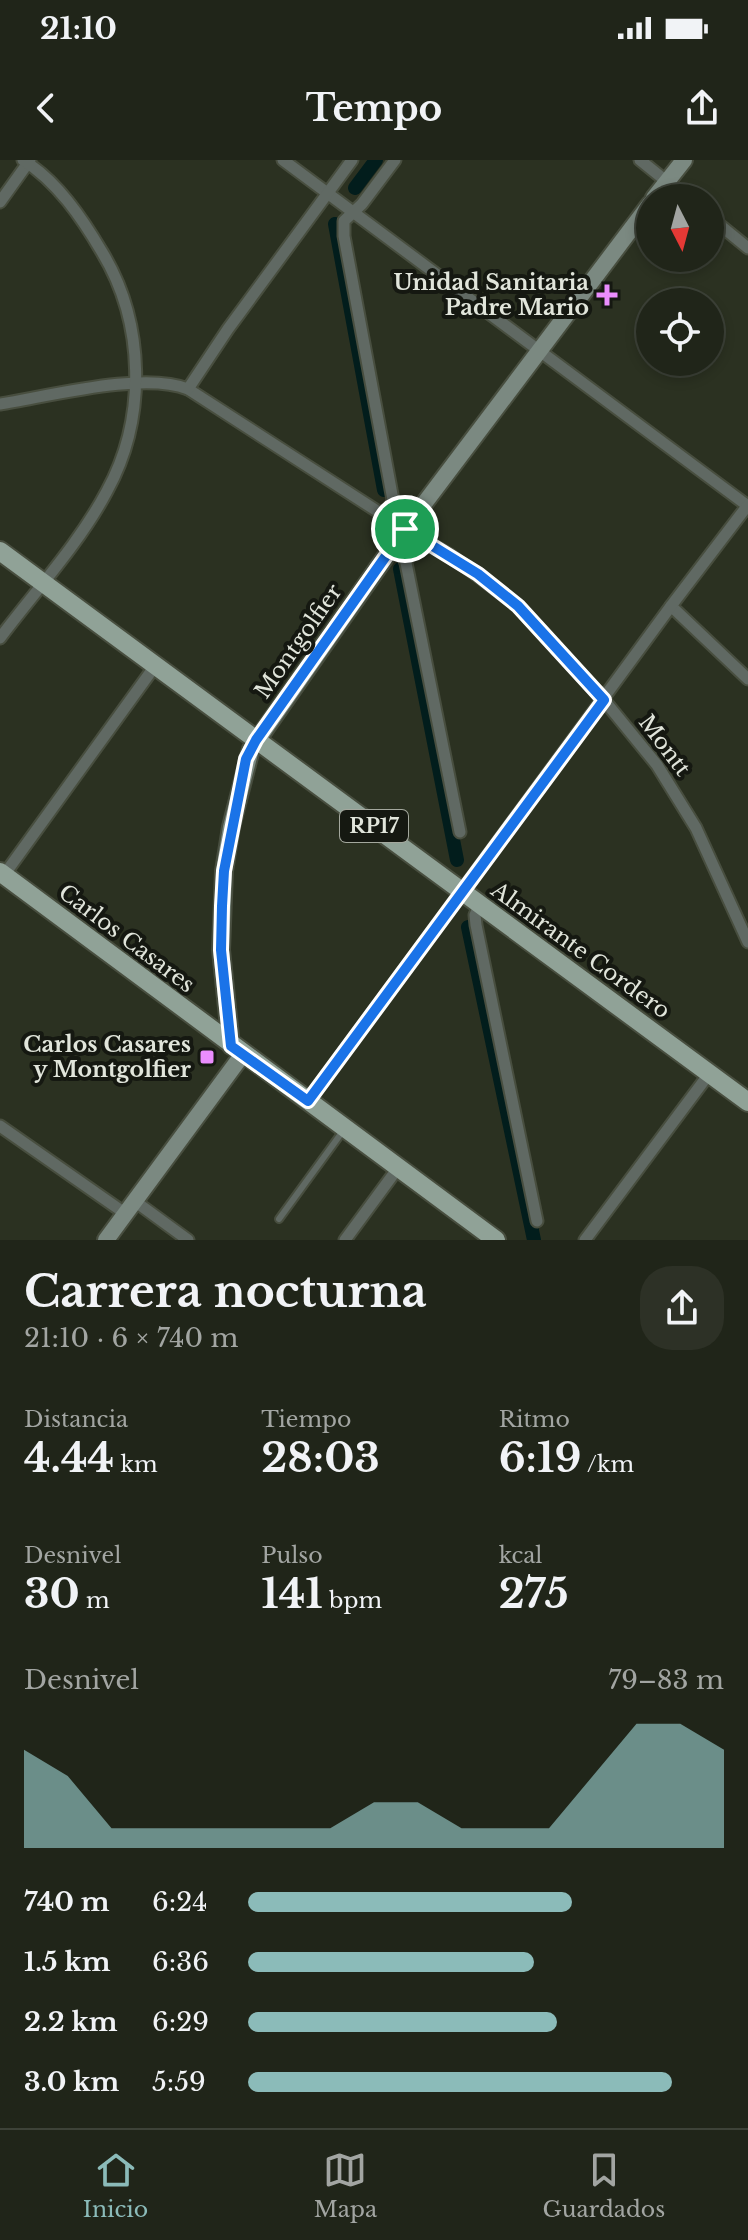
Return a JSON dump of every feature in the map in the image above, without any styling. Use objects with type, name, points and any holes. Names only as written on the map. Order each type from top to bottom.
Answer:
[{"type":"main road","name":"Almirante Cordero","points":[[0,551],[748,1102]]},
{"type":"main road","name":"Carlos Casares","points":[[2,874],[496,1240]]},
{"type":"street","points":[[283,160],[748,506],[671,606],[308,1101]]},
{"type":"street","points":[[0,404],[136,382],[175,384],[188,389],[228,329],[352,160]]},
{"type":"street","points":[[387,517],[393,500],[344,236],[344,221],[395,160]]},
{"type":"street","points":[[640,160],[670,184]]},
{"type":"street","points":[[667,182],[684,160]]},
{"type":"street","points":[[0,202],[27,161],[64,197],[108,262],[118,284],[131,328],[136,382],[127,438],[109,488],[78,536],[0,638]]},
{"type":"street","name":"Montgolfier","points":[[237,1050],[221,950],[224,871],[246,759],[256,740],[393,545],[636,222]]},
{"type":"street","points":[[724,228],[748,248]]},
{"type":"street","name":"Montt","points":[[188,389],[459,561],[518,606],[642,744],[682,803],[748,942]]},
{"type":"street","points":[[393,545],[401,551],[406,563],[460,832]]},
{"type":"street","points":[[671,606],[748,679]]},
{"type":"street","points":[[2,874],[155,666]]},
{"type":"street","points":[[479,906],[475,915],[476,925],[537,1221]]},
{"type":"street","points":[[106,1240],[131,1208],[237,1050]]},
{"type":"street","points":[[585,1240],[709,1074]]},
{"type":"street","points":[[0,1126],[188,1240]]},
{"type":"street","points":[[345,1240],[398,1168]]},
{"type":"lane","points":[[279,1219],[345,1128]]},
{"type":"waterway","points":[[355,188],[376,160]]},
{"type":"waterway","points":[[335,224],[384,490]]},
{"type":"waterway","points":[[400,569],[457,860]]},
{"type":"waterway","points":[[468,927],[534,1240]]},
{"type":"place","name":"Unidad Sanitaria Padre Mario","points":[[607,295]]},
{"type":"place","name":"Carlos Casares y Montgolfier","points":[[207,1057]]},
{"type":"route","points":[[405,529],[478,574],[518,606],[604,700],[308,1101],[231,1046],[221,950],[224,871],[231,827],[246,759],[256,740],[405,529]]}]
